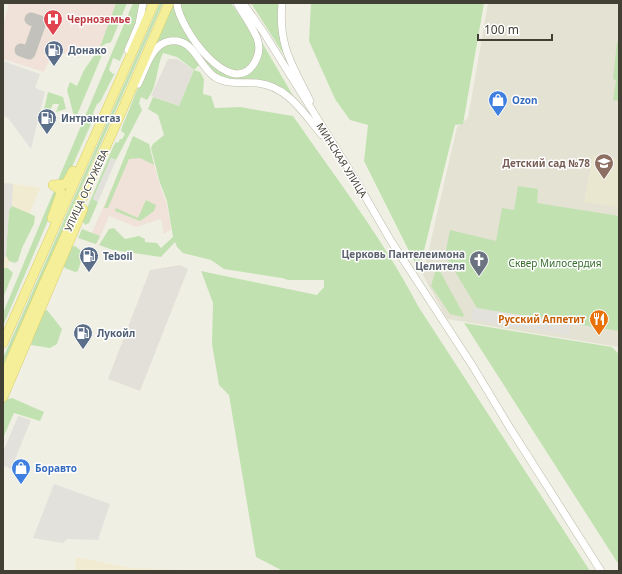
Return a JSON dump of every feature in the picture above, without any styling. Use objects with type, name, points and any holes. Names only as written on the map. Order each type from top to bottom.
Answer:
[{"type":"main road","name":"УЛИЦА ОСТУЖЕВА","points":[[3,342],[106,107],[154,3]]},
{"type":"main road","name":"УЛИЦА ОСТУЖЕВА","points":[[3,378],[71,221],[113,131],[169,3]]},
{"type":"main road","points":[[3,342],[60,197],[60,190],[53,185],[64,185],[68,181],[106,107]]},
{"type":"main road","points":[[3,397],[75,230],[113,131]]},
{"type":"street","points":[[106,107],[139,24],[143,3]]},
{"type":"street","points":[[177,3],[180,16],[204,53],[223,70],[242,73],[252,66],[258,55],[259,46],[257,38],[237,3]]},
{"type":"street","name":"МИНСКАЯ УЛИЦА","points":[[243,3],[264,33],[334,149],[601,571]]},
{"type":"street","points":[[282,3],[282,32],[286,52],[328,137]]},
{"type":"street","points":[[113,131],[152,54],[162,44],[177,41],[191,48],[208,71],[219,79],[232,82],[263,84],[282,91],[294,102],[334,149]]},
{"type":"shaded area","name":"Черноземье","points":[[9,3],[116,3],[100,47],[73,57],[54,50],[44,72],[3,59],[3,26]]},
{"type":"shaded area","points":[[488,3],[619,3],[619,347],[447,319],[423,275],[457,127],[468,118]]},
{"type":"shaded area","points":[[168,59],[177,59],[194,70],[179,106],[151,96]]},
{"type":"shaded area","points":[[3,61],[40,74],[35,88],[45,92],[31,149],[8,118],[3,116]]},
{"type":"shaded area","points":[[134,137],[149,145],[158,180],[167,205],[171,229],[164,234],[161,219],[136,227],[109,216],[97,244],[88,242]]},
{"type":"shaded area","name":"Детский сад №78","points":[[593,155],[619,159],[619,207],[584,202]]},
{"type":"shaded area","points":[[111,158],[116,160],[98,202],[93,199]]},
{"type":"shaded area","points":[[3,182],[40,188],[3,278]]},
{"type":"shaded area","points":[[3,183],[13,184],[12,206],[9,210],[6,255],[3,261]]},
{"type":"shaded area","points":[[180,265],[188,269],[140,391],[108,379],[150,270]]},
{"type":"shaded area","points":[[473,308],[571,323],[569,335],[472,320]]},
{"type":"shaded area","points":[[18,416],[31,420],[11,469],[3,465],[3,452]]},
{"type":"shaded area","points":[[54,484],[110,504],[98,540],[67,539],[63,543],[33,538]]},
{"type":"shaded area","points":[[76,557],[131,568],[205,571],[75,571]]},
{"type":"green space","points":[[116,3],[127,3],[112,40],[110,43],[100,47]]},
{"type":"green space","points":[[133,3],[141,3],[136,23],[120,61],[113,58],[109,70],[113,74],[115,73],[100,102],[97,104],[93,113],[95,115],[67,178],[61,182],[58,180]]},
{"type":"green space","points":[[160,3],[163,3],[3,365],[3,358]]},
{"type":"green space","points":[[173,3],[178,18],[207,61],[222,73],[232,76],[250,72],[257,65],[260,39],[295,99],[289,93],[225,79],[213,72],[186,40],[154,47]]},
{"type":"green space","points":[[180,3],[231,3],[248,27],[256,43],[255,59],[240,70],[227,68],[220,63],[204,48],[190,30],[182,15]]},
{"type":"green space","points":[[251,3],[280,3],[284,55]]},
{"type":"green space","points":[[311,3],[484,3],[463,124],[455,125],[419,271],[364,161],[368,125],[350,120],[335,99],[309,41]]},
{"type":"green space","points":[[617,42],[619,43],[619,101],[613,100],[616,80],[613,79]]},
{"type":"green space","points":[[168,44],[184,46],[200,64],[194,70],[177,57],[163,53],[151,95],[147,100],[141,97],[139,103],[142,110],[116,160],[111,158],[93,199],[98,202],[89,223],[85,225],[82,220],[113,147],[125,134],[121,131],[122,127],[143,77],[158,51]]},
{"type":"green space","points":[[96,53],[102,55],[75,120],[67,90],[70,82],[77,86],[84,70]]},
{"type":"green space","points":[[194,70],[200,72],[204,79],[203,94],[211,96],[215,108],[240,107],[293,116],[390,257],[418,306],[590,571],[283,571],[256,557],[229,395],[219,385],[212,344],[213,303],[201,271],[317,295],[324,287],[324,280],[288,280],[224,269],[211,260],[183,253],[177,247],[175,242],[161,257],[113,250],[99,245],[109,229],[114,228],[125,239],[139,236],[145,239],[145,242],[157,243],[161,248],[173,237],[167,201],[159,180],[151,148],[153,144],[164,135],[158,115],[148,109],[153,97],[179,106]]},
{"type":"green space","points":[[48,92],[63,97],[66,109],[56,112],[59,104],[53,104],[42,128],[40,127]]},
{"type":"green space","points":[[133,136],[149,144],[154,165],[140,158],[129,159],[108,208],[104,208]]},
{"type":"green space","name":"Сквер Милосердия","points":[[518,186],[538,189],[537,203],[619,216],[619,331],[477,308],[445,255],[450,230],[496,241],[502,208],[514,210]]},
{"type":"green space","points":[[57,190],[58,197],[3,326],[3,313],[53,193]]},
{"type":"green space","points":[[146,200],[156,205],[154,211],[140,221],[115,211],[116,208],[138,218]]},
{"type":"green space","points":[[12,206],[35,216],[34,224],[22,248],[18,261],[15,263],[9,261],[6,255],[9,209]]},
{"type":"green space","points":[[82,229],[100,236],[96,244],[78,238]]},
{"type":"green space","points":[[75,246],[80,250],[81,261],[78,271],[75,272],[65,268],[63,265],[70,247]]},
{"type":"green space","points":[[437,266],[464,315],[463,317],[450,314],[431,286]]},
{"type":"green space","points":[[3,268],[8,268],[13,273],[3,298]]},
{"type":"green space","points":[[47,310],[62,329],[57,344],[50,348],[31,345],[41,312]]},
{"type":"green space","points":[[464,323],[612,347],[619,354],[619,565]]},
{"type":"green space","points":[[12,398],[44,412],[40,421],[14,413],[3,438],[3,403],[5,400]]},
{"type":"taxiway","points":[[21,50],[29,53],[40,22],[31,19]]},
{"type":"place","name":"Черноземье","points":[[53,36]]},
{"type":"place","name":"Донако","points":[[54,67]]},
{"type":"place","name":"Ozon","points":[[498,117]]},
{"type":"place","name":"Интрансгаз","points":[[47,135]]},
{"type":"place","name":"Детский сад №78","points":[[604,180]]},
{"type":"place","name":"Teboil","points":[[89,273]]},
{"type":"place","name":"Церковь Пантелеимона Целителя","points":[[479,277]]},
{"type":"place","name":"Русский Аппетит","points":[[599,336]]},
{"type":"place","name":"Лукойл","points":[[83,350]]},
{"type":"place","name":"Боравто","points":[[21,485]]}]
